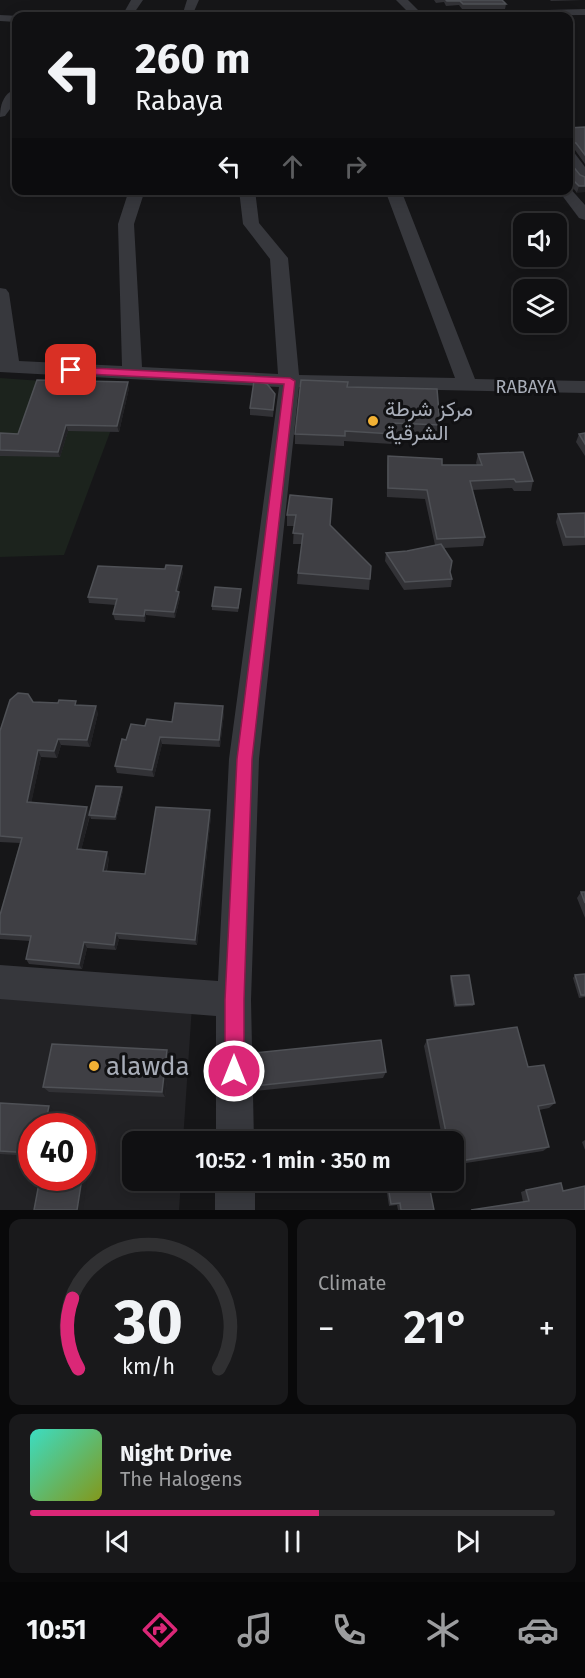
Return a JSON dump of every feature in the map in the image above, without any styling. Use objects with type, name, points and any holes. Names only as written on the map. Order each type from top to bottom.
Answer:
[{"type":"street","points":[[402,0],[414,12]]},
{"type":"street","points":[[0,113],[12,98]]},
{"type":"street","points":[[573,161],[585,178]]},
{"type":"street","points":[[132,374],[126,224],[135,195]]},
{"type":"street","points":[[235,1131],[234,1000],[244,759],[290,381],[279,258],[251,224],[248,195]]},
{"type":"street","points":[[395,195],[468,386]]},
{"type":"street","points":[[569,195],[585,215]]},
{"type":"street","points":[[0,293],[5,366]]},
{"type":"street","name":"RABAYA","points":[[5,366],[290,381],[585,387]]},
{"type":"street","points":[[0,982],[234,1000]]},
{"type":"street","points":[[235,1191],[235,1210]]},
{"type":"shaded area","points":[[0,378],[127,387],[64,555],[0,557]]},
{"type":"shaded area","name":"alawda","points":[[0,988],[192,1006],[184,1131],[122,1131],[122,1191],[180,1191],[179,1210],[0,1210]]},
{"type":"building","points":[[446,0],[502,0],[506,4],[463,4],[460,1]]},
{"type":"building","points":[[585,127],[585,155],[576,143],[573,143],[573,128]]},
{"type":"building","points":[[573,166],[580,175],[585,177],[585,186],[579,186],[573,180]]},
{"type":"building","points":[[37,380],[128,382],[117,426],[66,425],[58,452],[0,450],[0,433],[18,434]]},
{"type":"building","points":[[301,380],[348,382],[347,387],[437,389],[440,425],[393,423],[393,434],[345,431],[345,436],[295,434]]},
{"type":"building","points":[[254,381],[267,384],[275,394],[273,410],[250,408]]},
{"type":"building","points":[[585,433],[585,444],[579,434]]},
{"type":"building","points":[[523,452],[533,481],[516,482],[514,479],[470,481],[485,537],[437,539],[427,490],[388,488],[388,456],[442,459],[442,465],[482,465],[478,454]]},
{"type":"building","points":[[290,495],[332,499],[330,525],[371,566],[370,579],[298,573],[303,534],[293,533],[296,515],[287,515]]},
{"type":"building","points":[[585,513],[585,537],[566,537],[558,514]]},
{"type":"building","points":[[441,544],[452,561],[450,572],[452,579],[405,582],[386,553],[407,551]]},
{"type":"building","points":[[166,565],[182,566],[174,612],[145,610],[144,616],[113,614],[117,599],[88,597],[98,566],[165,569]]},
{"type":"building","points":[[215,587],[241,589],[238,608],[212,606]]},
{"type":"building","points":[[18,693],[28,694],[33,702],[76,701],[75,705],[96,706],[87,740],[58,739],[54,751],[38,750],[27,802],[87,807],[77,849],[107,852],[103,871],[145,874],[156,807],[210,810],[195,940],[116,933],[114,945],[84,942],[79,964],[26,959],[31,936],[0,934],[0,915],[22,838],[0,836],[0,731],[10,700]]},
{"type":"building","points":[[175,703],[223,706],[219,740],[160,737],[152,770],[115,766],[122,739],[126,740],[131,724],[145,726],[147,719],[172,722]]},
{"type":"building","points":[[96,786],[122,787],[115,817],[89,815]]},
{"type":"building","points":[[585,974],[585,995],[581,995],[575,975]]},
{"type":"building","points":[[469,975],[474,1004],[456,1005],[451,976]]},
{"type":"building","points":[[517,1027],[528,1067],[544,1065],[555,1103],[538,1106],[549,1147],[464,1160],[464,1131],[446,1131],[427,1040]]},
{"type":"building","points":[[381,1040],[386,1072],[254,1086],[254,1053]]},
{"type":"building","points":[[52,1044],[167,1050],[162,1092],[43,1087]]},
{"type":"building","points":[[0,1103],[49,1106],[48,1113],[18,1113],[18,1152],[0,1151]]},
{"type":"building","points":[[561,1183],[563,1191],[585,1186],[585,1210],[471,1210],[529,1201],[526,1190]]},
{"type":"building","points":[[38,1191],[80,1191],[77,1210],[34,1210]]},
{"type":"building","points":[[389,1191],[430,1191],[434,1210],[401,1210],[400,1203],[391,1204]]},
{"type":"place","name":"مركز شرطة الشرقية","points":[[373,421]]},
{"type":"place","name":"alawda","points":[[94,1066]]},
{"type":"route","points":[[71,370],[290,381],[244,759],[234,1000],[234,1071]]}]
